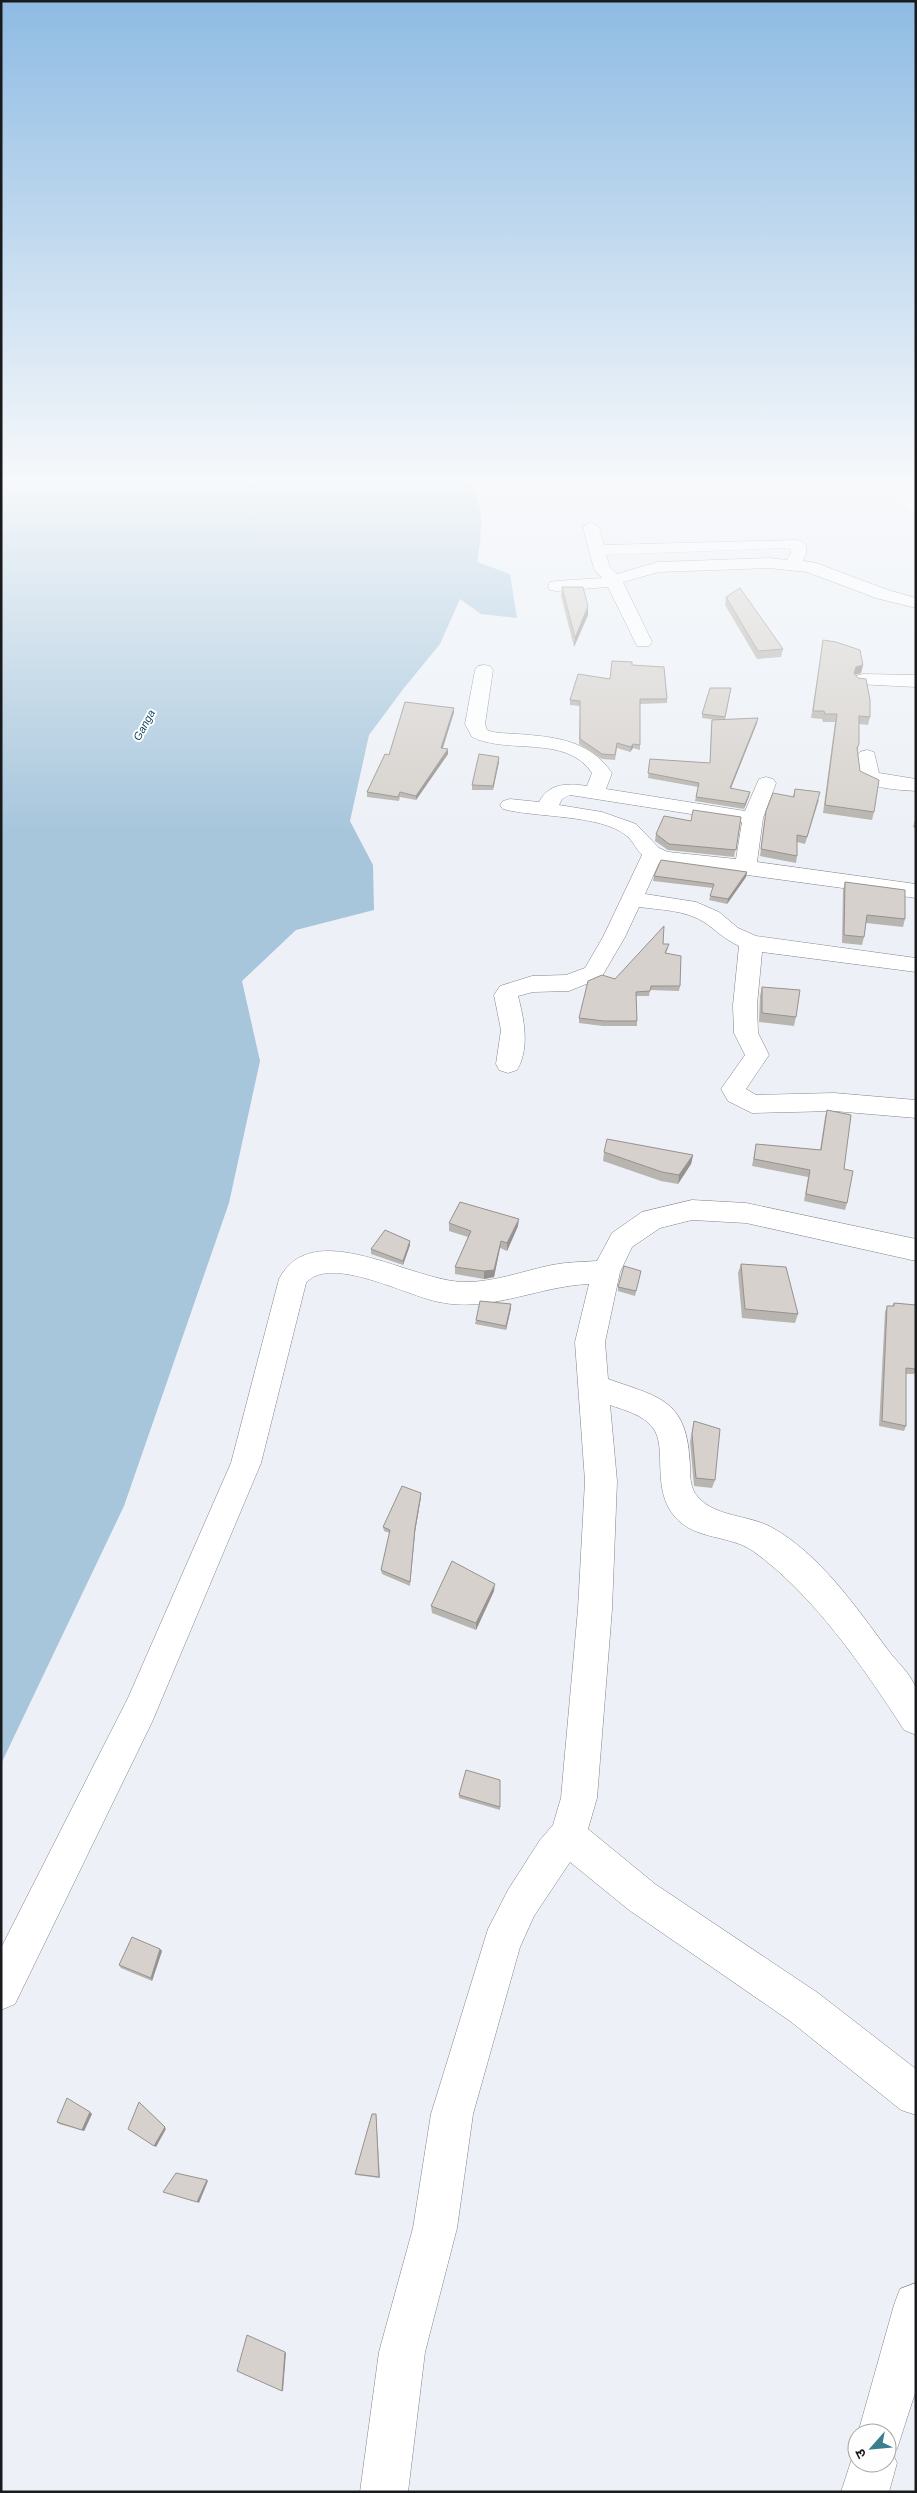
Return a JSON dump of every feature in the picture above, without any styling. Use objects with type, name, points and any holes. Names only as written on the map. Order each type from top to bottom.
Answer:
[{"type":"street","points":[[621,597],[642,642]]},
{"type":"street","points":[[895,597],[916,603]]},
{"type":"street","points":[[484,670],[475,724],[480,733],[487,737],[558,746],[581,751],[594,761],[602,774],[594,792]]},
{"type":"street","points":[[863,680],[916,681]]},
{"type":"street","points":[[867,756],[870,776],[881,780],[916,785]]},
{"type":"street","points":[[745,866],[753,818],[766,783]]},
{"type":"street","points":[[547,810],[551,797],[560,791],[570,789],[753,818]]},
{"type":"street","points":[[510,805],[611,822],[629,828],[639,835],[646,849],[652,855],[666,859],[745,866],[916,890]]},
{"type":"street","points":[[508,1064],[514,1038],[514,1025],[506,995],[508,991],[532,984],[569,983],[593,973],[614,937],[652,855]]},
{"type":"street","points":[[632,899],[688,907],[711,917],[730,933],[751,943],[916,965]]},
{"type":"street","points":[[751,943],[745,1005],[746,1033],[757,1055],[753,1064],[740,1075],[735,1084],[733,1089],[737,1095],[752,1104],[834,1102],[916,1109]]},
{"type":"street","points":[[384,2492],[402,2352],[434,2228],[452,2114],[460,2085],[502,1943],[521,1903],[553,1853],[568,1836],[579,1798],[595,1609],[601,1481],[590,1342],[606,1272],[622,1240],[641,1225],[652,1219],[692,1210],[746,1213],[916,1250]]},
{"type":"street","points":[[1,1990],[140,1710],[246,1463],[293,1279],[304,1266],[328,1260],[353,1264],[439,1292],[471,1295],[488,1293],[554,1276],[606,1272]]},
{"type":"street","points":[[592,1386],[654,1409],[665,1421],[673,1437],[674,1479],[680,1499],[688,1510],[703,1519],[757,1537],[795,1564],[822,1590],[899,1692],[916,1718]]},
{"type":"street","points":[[568,1836],[642,1897],[804,2006],[916,2095]]},
{"type":"street","points":[[884,2423],[916,2305]]},
{"type":"street","points":[[865,2492],[870,2473]]},
{"type":"water","name":"Ganga","points":[[1,597],[514,597],[517,618],[481,614],[460,599],[440,644],[369,735],[350,821],[373,865],[374,910],[296,930],[242,981],[260,1061],[229,1203],[124,1506],[1,1764]]},
{"type":"building","points":[[565,597],[586,597],[588,606],[575,638]]},
{"type":"building","points":[[726,597],[747,597],[783,649],[758,651]]},
{"type":"building","points":[[823,640],[860,650],[863,665],[856,667],[854,673],[858,678],[866,679],[870,700],[870,717],[859,716],[859,744],[857,748],[860,771],[879,780],[874,812],[825,805],[837,714],[813,711]]},
{"type":"building","points":[[612,661],[632,662],[632,665],[664,667],[667,699],[640,699],[640,745],[633,744],[631,747],[617,743],[615,755],[602,754],[580,739],[580,701],[570,700],[578,674],[610,679]]},
{"type":"building","points":[[710,688],[731,688],[725,717],[702,714]]},
{"type":"building","points":[[405,702],[454,708],[441,748],[448,749],[416,796],[400,792],[398,797],[367,792],[385,754],[389,755]]},
{"type":"building","points":[[758,718],[730,788],[750,792],[745,804],[696,797],[699,783],[648,773],[650,759],[710,763],[712,720]]},
{"type":"building","points":[[479,754],[499,757],[493,786],[472,785]]},
{"type":"building","points":[[795,789],[820,792],[807,837],[797,835],[797,856],[761,849],[766,811],[773,793],[794,797]]},
{"type":"building","points":[[693,810],[741,817],[736,850],[669,844],[656,834],[664,816],[691,821]]},
{"type":"building","points":[[661,860],[747,872],[728,899],[710,896],[714,884],[654,876]]},
{"type":"building","points":[[845,882],[905,890],[905,919],[867,915],[864,937],[844,935]]},
{"type":"building","points":[[664,926],[663,944],[669,944],[665,953],[681,956],[680,986],[651,986],[650,991],[636,992],[637,1021],[604,1021],[579,1018],[588,981],[602,975],[615,979]]},
{"type":"building","points":[[762,987],[800,990],[796,1017],[762,1013]]},
{"type":"building","points":[[827,1110],[851,1115],[844,1169],[853,1171],[847,1203],[806,1194],[810,1170],[754,1159],[756,1144],[821,1150]]},
{"type":"building","points":[[607,1139],[693,1155],[679,1175],[662,1172],[604,1152]]},
{"type":"building","points":[[460,1202],[519,1219],[507,1243],[501,1241],[494,1270],[484,1271],[455,1267],[471,1231],[449,1223]]},
{"type":"building","points":[[385,1230],[410,1241],[403,1261],[371,1249]]},
{"type":"building","points":[[741,1264],[786,1267],[798,1314],[745,1309]]},
{"type":"building","points":[[624,1266],[641,1271],[636,1291],[618,1287]]},
{"type":"building","points":[[480,1301],[511,1304],[506,1326],[476,1320]]},
{"type":"building","points":[[894,1303],[916,1305],[916,1369],[906,1368],[906,1426],[882,1421],[887,1306],[894,1306]]},
{"type":"building","points":[[694,1421],[720,1429],[715,1480],[696,1478],[692,1434]]},
{"type":"building","points":[[402,1486],[421,1493],[415,1528],[410,1582],[381,1570],[390,1530],[383,1527]]},
{"type":"building","points":[[452,1561],[495,1584],[476,1623],[431,1606]]},
{"type":"building","points":[[466,1770],[500,1780],[500,1807],[459,1795]]},
{"type":"building","points":[[132,1937],[160,1949],[151,1978],[119,1965]]},
{"type":"building","points":[[67,2098],[90,2112],[82,2130],[57,2122]]},
{"type":"building","points":[[139,2102],[165,2127],[154,2146],[128,2129]]},
{"type":"building","points":[[372,2114],[376,2114],[379,2177],[355,2174]]},
{"type":"building","points":[[176,2173],[207,2180],[197,2202],[163,2192]]},
{"type":"building","points":[[247,2335],[285,2352],[282,2391],[237,2371]]}]
